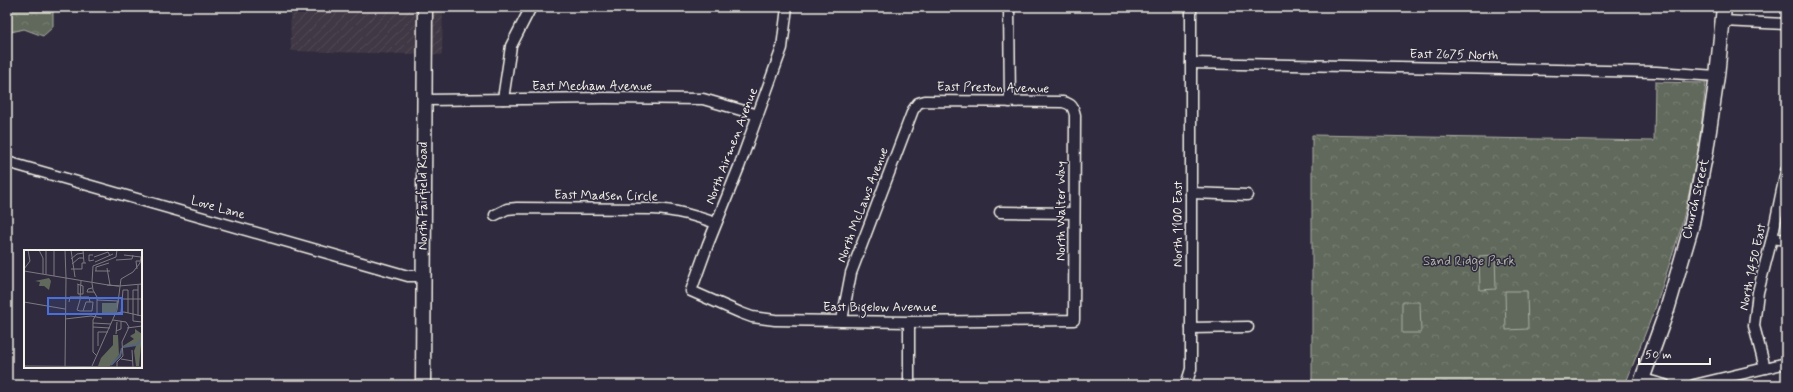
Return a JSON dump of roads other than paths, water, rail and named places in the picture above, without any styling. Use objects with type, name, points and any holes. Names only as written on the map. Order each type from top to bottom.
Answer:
[{"type":"street","name":"North Fairfield Road","points":[[423,385],[425,7]]},
{"type":"street","points":[[503,99],[511,46],[531,7]]},
{"type":"street","name":"North Airmen Avenue","points":[[691,291],[782,48],[787,7]]},
{"type":"street","points":[[1009,7],[1010,102]]},
{"type":"street","name":"North 1100 East","points":[[1186,385],[1191,369],[1191,7]]},
{"type":"street","name":"Church Street","points":[[1641,382],[1667,310],[1691,228],[1706,151],[1717,76],[1724,7]]},
{"type":"street","points":[[1723,21],[1786,24]]},
{"type":"street","name":"East 2675 North","points":[[1192,63],[1656,72],[1717,76]]},
{"type":"street","name":"East Mecham Avenue","points":[[424,100],[703,99],[758,115]]},
{"type":"street","name":"East Preston Avenue","points":[[918,103],[925,101],[1069,104]]},
{"type":"street","name":"North McLaws Avenue","points":[[842,320],[851,272],[913,110],[918,103]]},
{"type":"street","name":"North Walter Way","points":[[1069,104],[1073,108],[1075,115],[1074,320]]},
{"type":"street","name":"Love Lane","points":[[7,162],[408,276],[423,276]]},
{"type":"street","name":"North 1450 East","points":[[1765,368],[1754,326],[1758,292],[1772,238],[1786,171]]},
{"type":"street","points":[[1191,193],[1247,195]]},
{"type":"street","name":"East Madsen Circle","points":[[495,215],[507,209],[518,208],[653,209],[670,210],[691,214],[716,223]]},
{"type":"street","points":[[1000,212],[1074,213]]},
{"type":"street","points":[[1772,238],[1786,240]]},
{"type":"street","name":"East Bigelow Avenue","points":[[691,291],[752,317],[775,320],[909,322],[1074,320]]},
{"type":"street","points":[[909,322],[909,385]]},
{"type":"street","points":[[1191,328],[1248,327]]},
{"type":"street","points":[[1694,385],[1786,363]]},
{"type":"street","points":[[1641,382],[1665,385]]},
{"type":"park label","name":"Sand Ridge Park","points":[[1469,261]]}]
